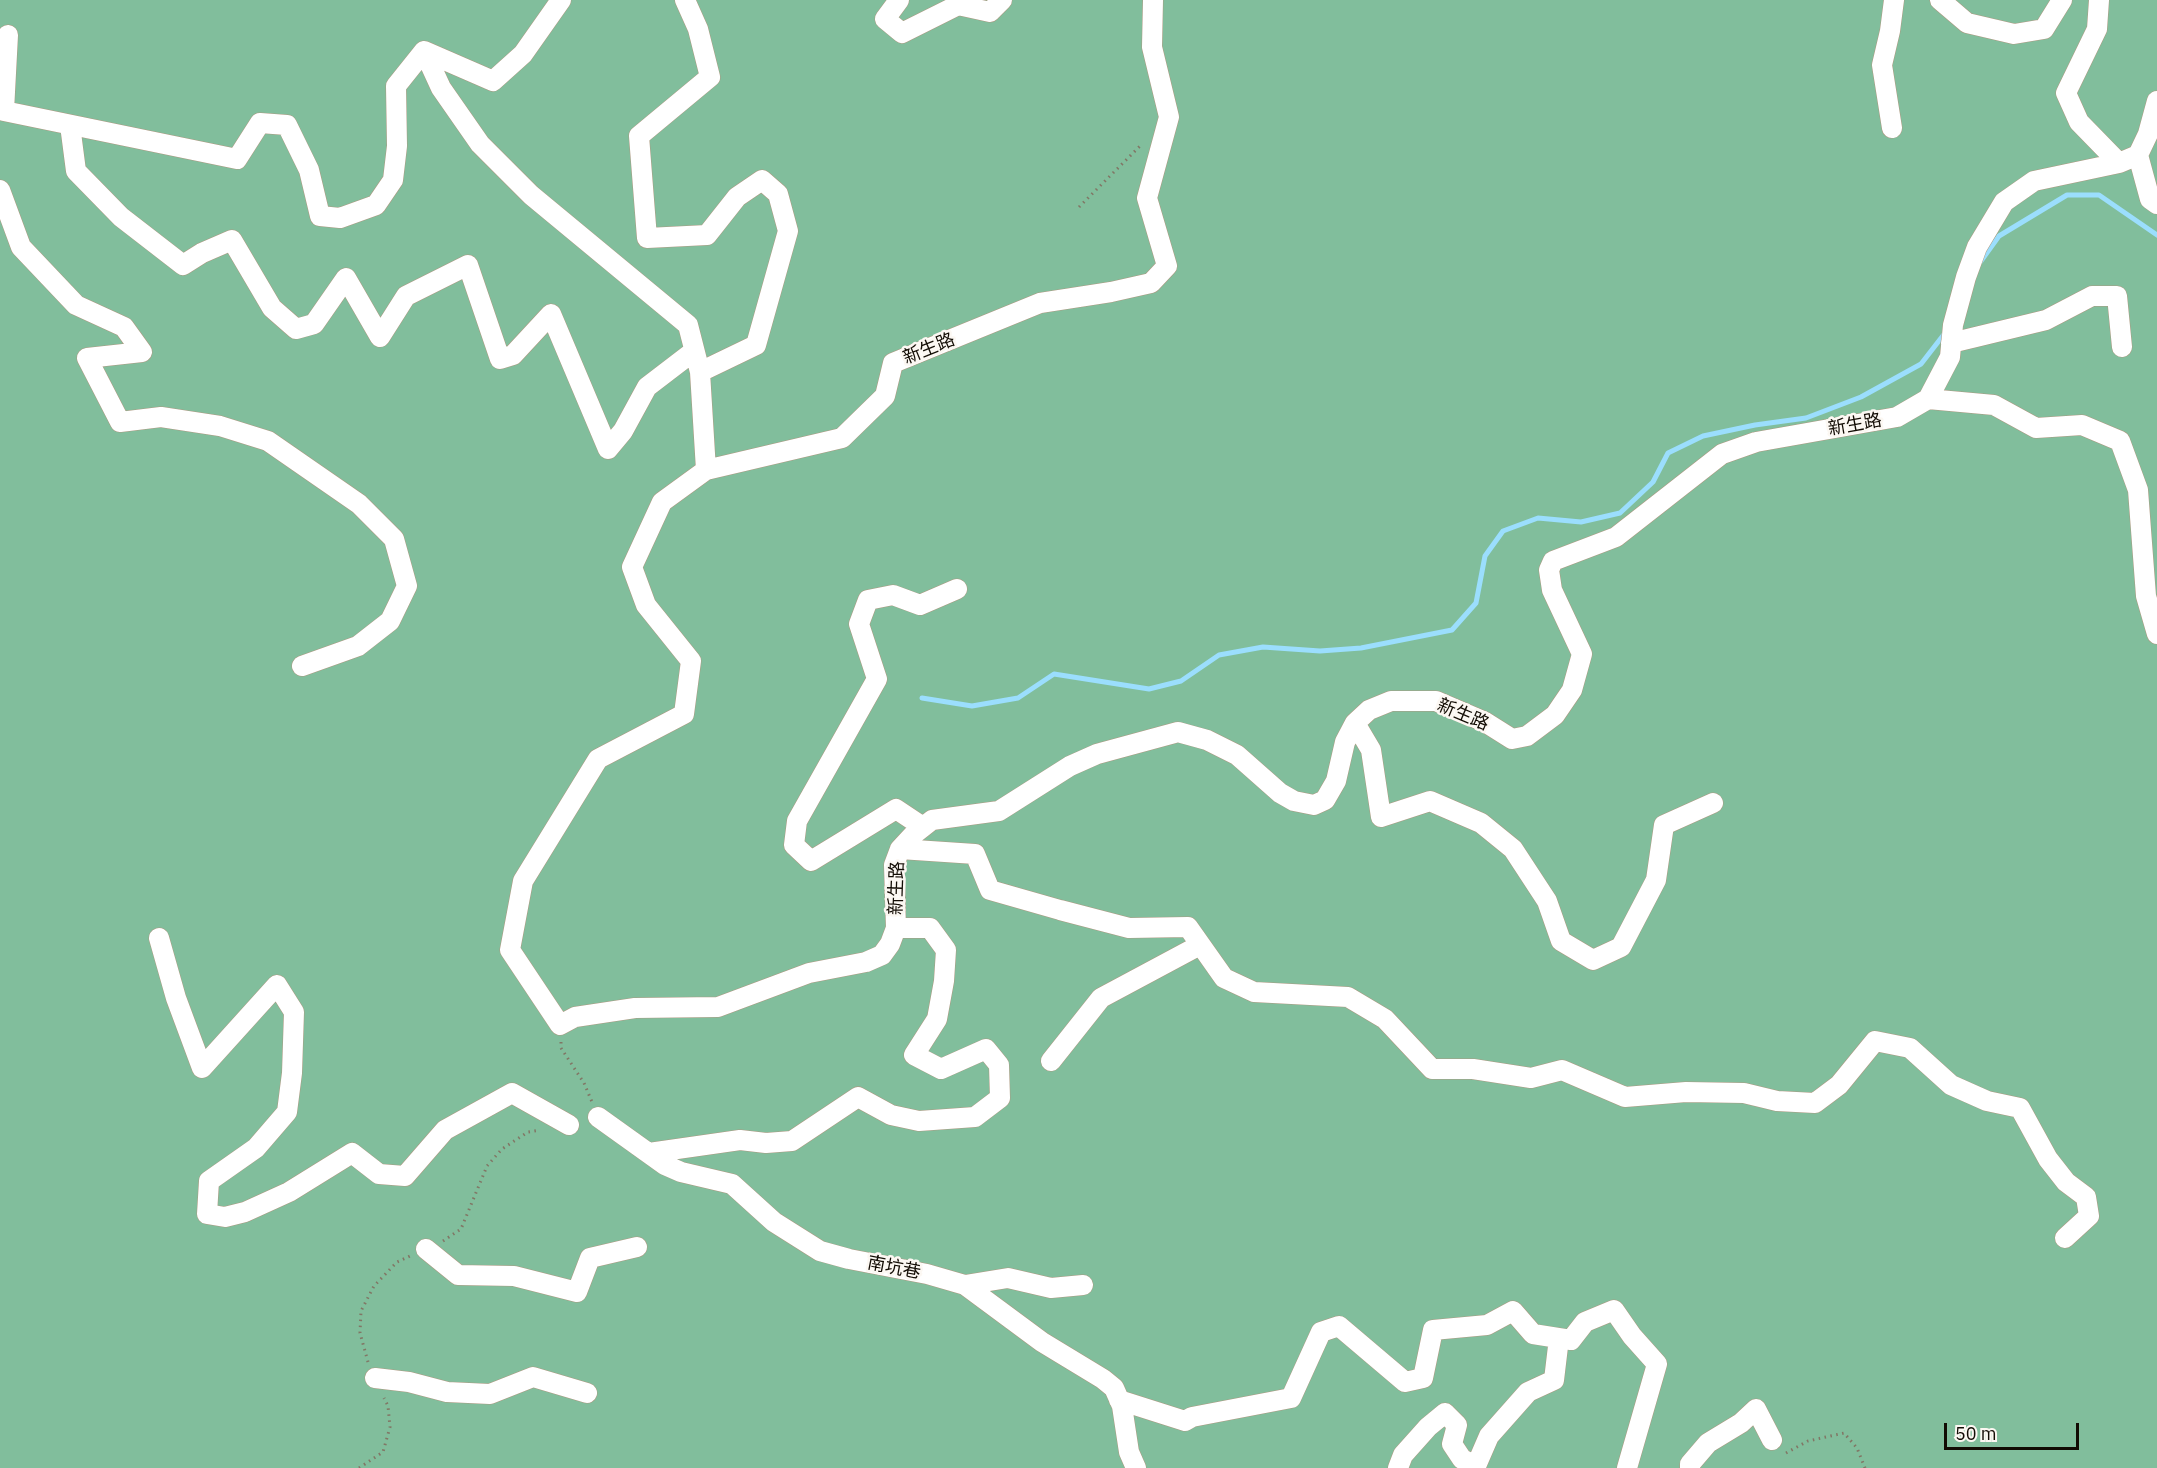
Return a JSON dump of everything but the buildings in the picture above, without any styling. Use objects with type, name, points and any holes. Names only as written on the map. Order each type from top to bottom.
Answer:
[{"type":"street","points":[[424,51],[493,81],[523,54],[561,0]]},
{"type":"street","points":[[685,0],[698,29],[710,77],[639,136],[647,238],[707,235],[737,197],[762,180],[778,194],[788,231],[756,345],[700,372]]},
{"type":"street","points":[[899,0],[885,19],[902,33],[958,5],[990,12],[1002,0]]},
{"type":"street","name":"新生路","points":[[1153,0],[1152,47],[1169,117],[1147,198],[1167,266],[1151,283],[1040,303],[893,363],[885,396],[842,438],[706,470],[662,502],[633,567],[646,605],[691,661],[684,714],[598,759],[523,881],[510,950],[560,1025],[575,1017],[635,1008],[718,1007],[809,973],[866,962],[882,955],[890,945],[896,928],[894,865],[900,849],[923,827],[932,820],[999,811],[1079,762],[1097,754],[1178,732],[1207,740],[1237,755],[1280,792],[1294,801],[1314,805],[1325,800],[1336,781],[1345,742],[1356,723],[1369,710],[1391,701],[1436,701],[1485,722],[1512,739],[1527,736],[1555,715],[1572,690],[1582,654],[1552,590],[1549,570],[1553,561],[1616,537],[1722,454],[1756,442],[1897,417],[1928,399]]},
{"type":"street","points":[[1892,128],[1882,65],[1894,0]]},
{"type":"street","points":[[1940,0],[1967,23],[2014,34],[2044,29],[2062,0]]},
{"type":"street","points":[[2099,0],[2097,29],[2066,93],[2079,122],[2119,163]]},
{"type":"street","points":[[8,36],[4,111],[237,159],[260,123],[288,125],[309,170],[320,216],[340,218],[376,205],[393,180],[397,146],[396,86],[424,51]]},
{"type":"street","points":[[424,51],[441,88],[480,144],[531,195],[688,326],[700,372],[706,470]]},
{"type":"street","points":[[2157,101],[2148,134],[2138,155],[2150,199],[2157,204]]},
{"type":"street","points":[[70,125],[76,171],[121,217],[183,265],[202,253],[232,240],[272,308],[296,329],[314,324],[346,278],[380,337],[406,296],[468,265],[500,359],[513,355],[551,314],[608,449],[623,431],[647,387],[694,351]]},
{"type":"street","points":[[2138,155],[2119,163],[2034,181],[2004,202],[1977,247],[1959,302],[1950,357],[1928,399],[1994,405],[2036,428],[2082,425],[2120,441],[2138,490],[2146,596],[2157,634]]},
{"type":"street","points":[[0,190],[21,247],[76,305],[124,327],[142,352],[87,358],[120,422],[161,417],[220,426],[268,441],[359,504],[394,538],[407,586],[390,621],[358,646],[302,666]]},
{"type":"street","points":[[1952,334],[2046,320],[2092,296],[2117,296],[2122,347]]},
{"type":"street","points":[[923,827],[896,809],[811,861],[794,845],[797,821],[877,679],[859,624],[868,600],[893,595],[920,605],[957,589]]},
{"type":"street","points":[[1356,723],[1371,750],[1381,817],[1430,801],[1480,823],[1513,849],[1547,901],[1561,941],[1593,960],[1621,947],[1656,880],[1664,825],[1713,803]]},
{"type":"street","points":[[900,849],[975,854],[990,890],[1129,928],[1188,927],[1224,978],[1254,992],[1348,997],[1385,1019],[1432,1069],[1473,1069],[1531,1078],[1562,1070],[1625,1097],[1686,1092],[1744,1093],[1777,1101],[1815,1103],[1839,1085],[1875,1041],[1910,1048],[1951,1085],[1987,1101],[2020,1108],[2048,1159],[2066,1182],[2086,1197],[2089,1216],[2065,1238]]},
{"type":"street","points":[[649,1154],[740,1140],[766,1143],[792,1141],[858,1096],[891,1115],[919,1121],[975,1117],[1000,1098],[999,1065],[986,1049],[941,1069],[914,1055],[937,1019],[944,981],[946,951],[930,928],[896,928]]},
{"type":"street","points":[[159,938],[202,1068],[277,985],[294,1012],[292,1073],[286,1112],[256,1148],[209,1181],[207,1214],[225,1217],[245,1212],[289,1192],[351,1153],[380,1174],[405,1176],[445,1130],[512,1093],[569,1125]]},
{"type":"street","points":[[1051,1061],[1101,998],[1200,945]]},
{"type":"street","name":"南坑巷","points":[[598,1117],[665,1165],[681,1172],[732,1184],[774,1222],[820,1251],[927,1274],[964,1285],[1042,1342],[1114,1388],[1119,1400],[1129,1452],[1136,1468]]},
{"type":"street","points":[[426,1249],[458,1275],[514,1276],[577,1292],[590,1258],[637,1247]]},
{"type":"street","points":[[964,1285],[1008,1278],[1051,1288],[1083,1285]]},
{"type":"street","points":[[1119,1400],[1185,1421],[1192,1417],[1291,1398],[1321,1332],[1340,1326],[1405,1382],[1423,1378],[1433,1330],[1487,1325],[1513,1311],[1533,1334],[1571,1340],[1585,1322],[1614,1310],[1632,1336],[1657,1364],[1627,1468]]},
{"type":"street","points":[[1398,1468],[1403,1455],[1428,1427],[1445,1413],[1457,1425],[1452,1444],[1462,1459],[1476,1466],[1489,1436],[1528,1392],[1554,1380],[1559,1338]]},
{"type":"street","points":[[375,1378],[409,1382],[447,1392],[490,1394],[533,1377],[586,1393]]},
{"type":"street","points":[[1690,1468],[1690,1464],[1708,1443],[1741,1423],[1756,1409],[1778,1447]]},
{"type":"path","points":[[1079,207],[1111,172],[1147,139]]},
{"type":"path","points":[[560,1025],[561,1048],[584,1083],[598,1117]]},
{"type":"path","points":[[1778,1447],[1844,1433],[1857,1448],[1865,1468]]},
{"type":"green space","points":[[0,0],[2157,0],[2157,1468],[0,1468]]},
{"type":"waterway","points":[[1981,261],[1999,236],[2067,195],[2099,195],[2157,235]]},
{"type":"waterway","points":[[922,698],[972,706],[1018,698],[1054,674],[1149,689],[1181,681],[1219,655],[1263,647],[1320,651],[1361,648],[1452,630],[1476,603],[1485,556],[1503,531],[1538,518],[1581,522],[1620,513],[1653,482],[1668,453],[1703,436],[1755,425],[1806,418],[1861,397],[1921,364],[1945,333]]}]
